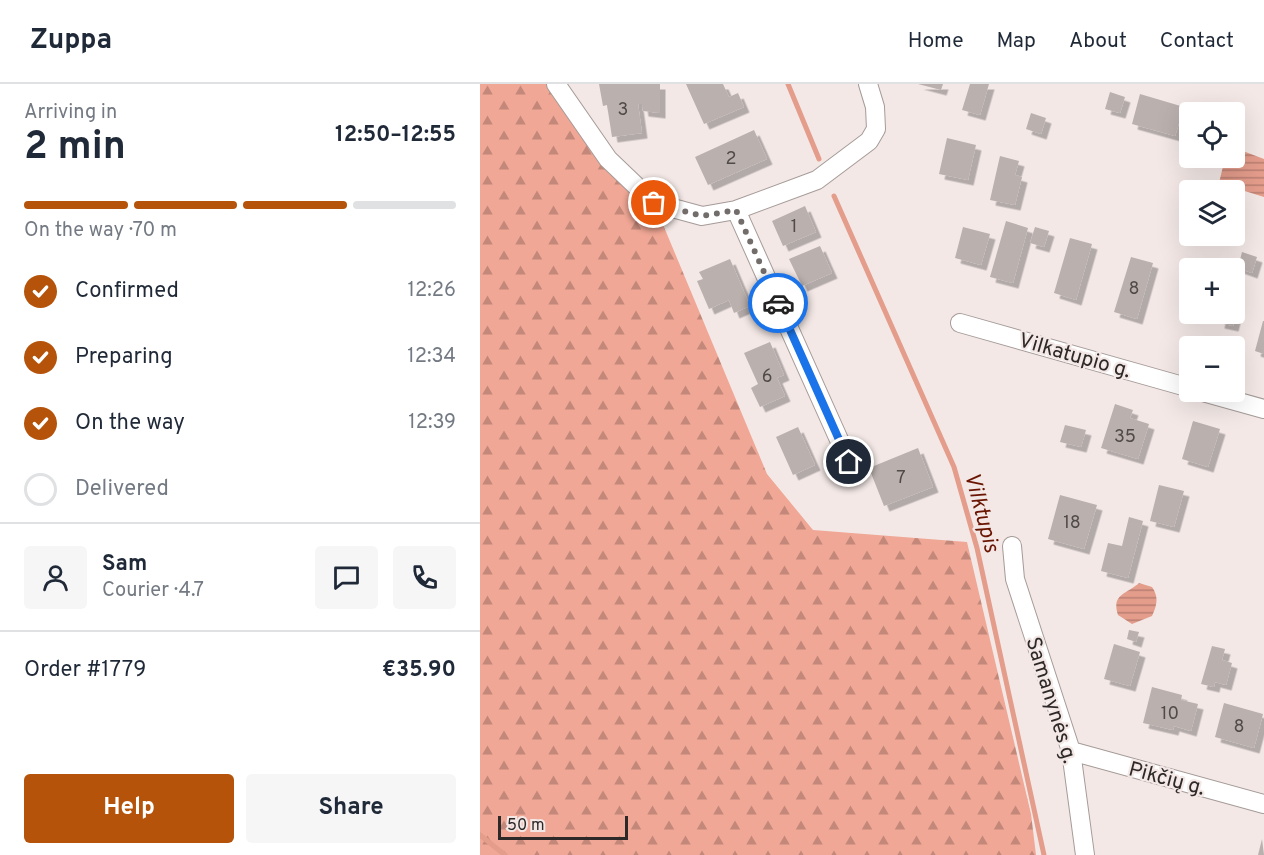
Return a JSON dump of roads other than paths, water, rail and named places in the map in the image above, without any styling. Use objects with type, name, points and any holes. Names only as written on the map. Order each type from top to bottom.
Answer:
[{"type":"street","points":[[556,84],[608,159],[654,203],[702,216],[736,210],[817,180],[869,141],[876,129],[875,107],[868,84]]},
{"type":"street","points":[[736,210],[849,462]]},
{"type":"street","name":"Vilkatupio g.","points":[[960,323],[1179,385]]},
{"type":"street","points":[[1239,402],[1264,409]]},
{"type":"street","name":"Samanynės g.","points":[[1012,546],[1015,579],[1071,751],[1085,855]]},
{"type":"street","name":"Pikčių g.","points":[[1071,751],[1264,804]]},
{"type":"waterway","name":"Vilktupis","points":[[788,84],[819,159]]},
{"type":"waterway","name":"Vilktupis","points":[[834,196],[954,467],[977,548],[1044,855]]},
{"type":"waterway","points":[[480,835],[505,855]]}]
